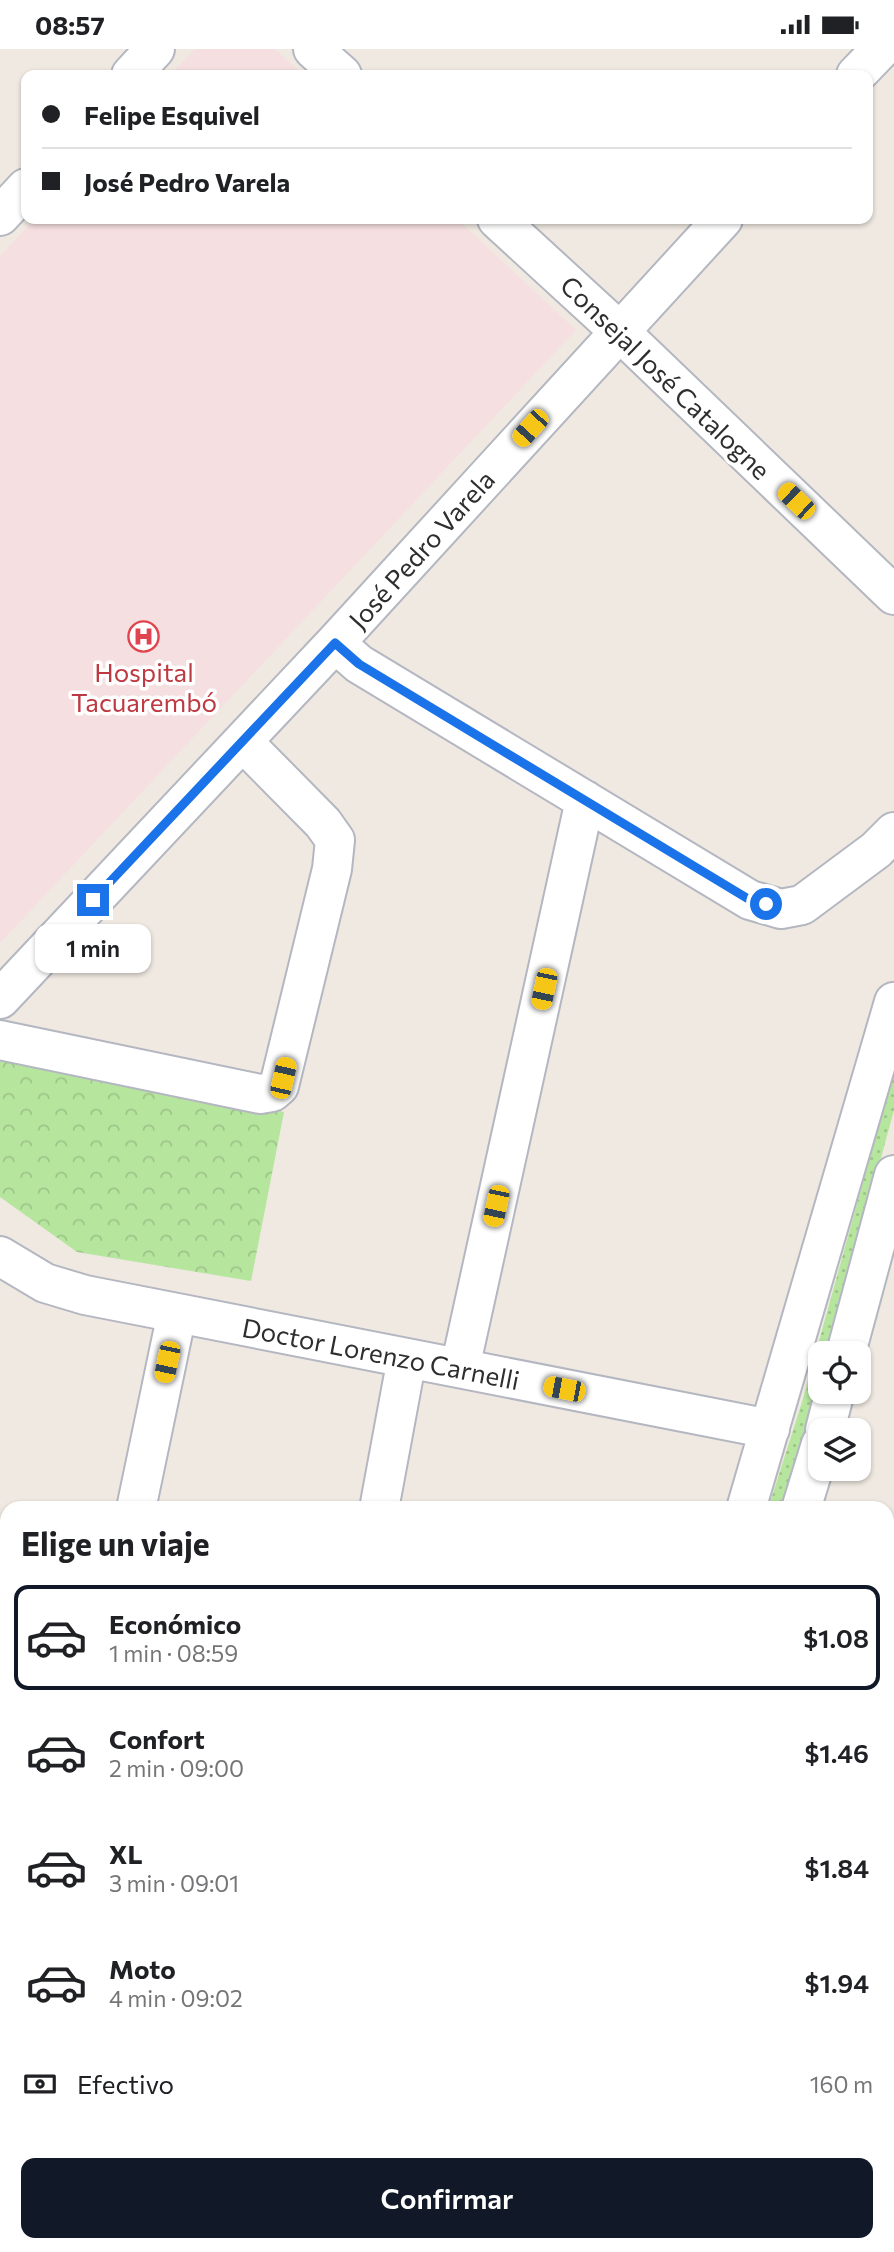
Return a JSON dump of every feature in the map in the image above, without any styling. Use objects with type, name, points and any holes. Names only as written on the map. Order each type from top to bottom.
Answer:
[{"type":"street","points":[[136,70],[155,49]]},
{"type":"street","points":[[313,49],[336,70]]},
{"type":"street","points":[[861,70],[881,49]]},
{"type":"street","points":[[0,216],[21,193]]},
{"type":"street","name":"Consejal José Catalogne","points":[[502,224],[619,331],[894,595]]},
{"type":"street","name":"José Pedro Varela","points":[[0,999],[335,643],[718,224]]},
{"type":"street","points":[[335,643],[359,664],[750,900],[781,909],[802,905],[876,850],[894,832]]},
{"type":"street","points":[[0,1040],[260,1094],[272,1092],[279,1086],[332,869],[335,840],[323,823],[243,742]]},
{"type":"street","points":[[460,1369],[585,800]]},
{"type":"street","points":[[748,1501],[894,1002]]},
{"type":"street","points":[[849,1341],[894,1175]]},
{"type":"street","name":"Doctor Lorenzo Carnelli","points":[[0,1256],[45,1283],[85,1295],[771,1429]]},
{"type":"street","points":[[138,1501],[177,1313]]},
{"type":"street","points":[[380,1501],[407,1358]]},
{"type":"street","points":[[804,1501],[810,1481]]},
{"type":"shaded area","points":[[195,49],[275,49],[298,70],[175,70]]},
{"type":"shaded area","name":"Hospital Tacuarembó","points":[[30,224],[462,224],[576,330],[0,943],[0,256]]},
{"type":"green space","points":[[0,1046],[284,1112],[251,1281],[77,1252],[0,1197]]},
{"type":"green space","points":[[894,1071],[894,1110],[831,1341],[819,1341]]},
{"type":"green space","points":[[808,1380],[808,1404],[815,1404],[811,1418],[808,1418],[807,1432],[783,1501],[771,1501]]},
{"type":"place","name":"Hospital Tacuarembó","points":[[144,636]]},
{"type":"route","points":[[93,900],[335,643],[359,664],[750,900],[766,904]]}]
